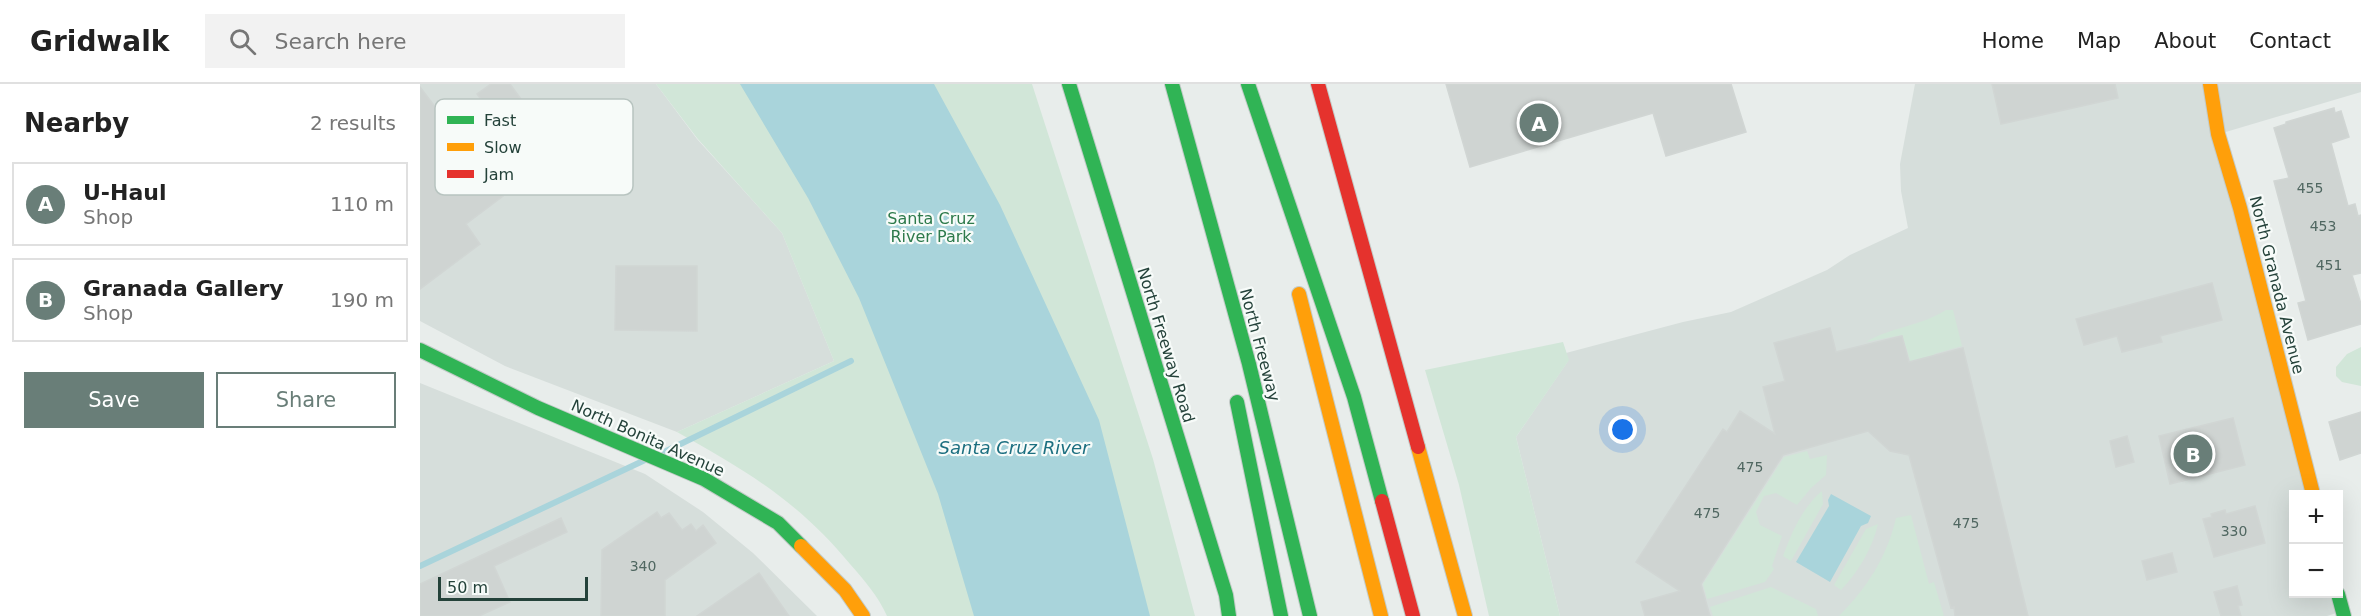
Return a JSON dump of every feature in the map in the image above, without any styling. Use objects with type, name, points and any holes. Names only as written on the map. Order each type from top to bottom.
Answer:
[{"type":"main road","name":"North Freeway Road","points":[[1069,84],[1226,595],[1229,616]]},
{"type":"main road","points":[[1170,84],[1208,266]]},
{"type":"main road","name":"North Freeway","points":[[1170,84],[1249,364],[1310,616]]},
{"type":"main road","points":[[1246,84],[1282,229]]},
{"type":"main road","points":[[1246,84],[1354,397],[1413,616]]},
{"type":"main road","points":[[1318,84],[1465,616]]},
{"type":"main road","name":"North Granada Avenue","points":[[2210,84],[2218,134],[2241,208],[2312,490]]},
{"type":"main road","points":[[1297,286],[1381,616]]},
{"type":"main road","name":"North Bonita Avenue","points":[[420,350],[538,408],[704,479],[778,523],[845,590],[863,616]]},
{"type":"main road","points":[[1234,391],[1281,616]]},
{"type":"main road","points":[[2339,598],[2344,616]]},
{"type":"shaded area","points":[[420,84],[656,84],[697,139],[782,233],[834,361],[677,432],[505,366],[420,321]]},
{"type":"shaded area","points":[[1915,84],[2361,84],[2361,92],[2219,134],[2312,490],[2289,490],[2289,598],[2339,598],[2343,611],[2327,616],[1560,616],[1516,437],[1568,361],[1566,353],[1683,322],[1731,312],[1827,270],[1850,255],[1908,228],[1901,191],[1900,164]]},
{"type":"shaded area","points":[[420,383],[645,474],[703,512],[753,553],[817,616],[420,616]]},
{"type":"green space","name":"Santa Cruz River Park","points":[[656,84],[1032,84],[1153,459],[1195,616],[887,616],[866,583],[831,542],[791,505],[726,460],[677,432],[834,361],[782,233],[697,138]]},
{"type":"green space","points":[[1946,310],[1953,310],[1962,346],[1934,354],[1935,359],[1912,366],[1902,335],[1866,342],[1926,320]]},
{"type":"green space","points":[[1563,342],[1569,360],[1516,437],[1560,616],[1489,616],[1459,485],[1425,370]]},
{"type":"green space","points":[[2361,347],[2361,386],[2342,382],[2336,376],[2336,367],[2347,354]]},
{"type":"green space","points":[[1807,451],[1810,459],[1827,455],[1826,475],[1797,505],[1776,493],[1764,496],[1756,512],[1760,525],[1782,536],[1772,566],[1774,569],[1765,582],[1707,599],[1703,584],[1784,457]]},
{"type":"green space","points":[[1822,491],[1823,504],[1791,561],[1783,556],[1790,538],[1803,513]]},
{"type":"green space","points":[[1911,515],[1929,584],[1934,582],[1944,616],[1839,616],[1875,571],[1887,546],[1896,518]]},
{"type":"green space","points":[[1878,524],[1864,559],[1841,590],[1834,585],[1866,529]]},
{"type":"green space","points":[[1771,587],[1816,609],[1818,616],[1713,616],[1710,607]]},
{"type":"water","name":"Santa Cruz River","points":[[740,84],[934,84],[1000,205],[1099,420],[1150,616],[974,616],[938,494],[859,298],[808,198]]},
{"type":"water","points":[[1831,494],[1871,516],[1868,523],[1861,526],[1830,582],[1796,562],[1829,506],[1828,500]]},
{"type":"building","points":[[491,84],[510,84],[521,99],[481,99],[477,94]]},
{"type":"building","points":[[1446,84],[1731,84],[1746,132],[1666,156],[1653,113],[1470,167]]},
{"type":"building","points":[[1992,84],[2115,84],[2118,98],[2001,124]]},
{"type":"building","points":[[420,87],[435,107],[435,195],[503,196],[466,224],[480,244],[420,289]]},
{"type":"building","points":[[2334,108],[2335,113],[2341,111],[2349,137],[2331,143],[2348,206],[2355,204],[2358,216],[2361,215],[2361,273],[2352,275],[2361,304],[2361,324],[2308,340],[2298,303],[2306,301],[2274,181],[2289,178],[2274,128],[2286,122]]},
{"type":"building","points":[[616,266],[697,266],[697,331],[615,330]]},
{"type":"building","points":[[2212,283],[2222,320],[2160,336],[2162,342],[2122,352],[2117,336],[2084,345],[2076,319]]},
{"type":"building","points":[[1830,328],[1836,352],[1902,336],[1909,362],[1963,348],[2028,616],[1955,616],[1909,455],[1890,451],[1868,431],[1783,455],[1701,584],[1710,616],[1645,616],[1641,602],[1680,591],[1636,562],[1723,429],[1727,432],[1740,411],[1775,434],[1763,387],[1785,381],[1774,343]]},
{"type":"building","points":[[2361,412],[2361,453],[2340,460],[2329,422]]},
{"type":"building","points":[[2233,418],[2245,465],[2170,484],[2159,436]]},
{"type":"building","points":[[2127,436],[2134,462],[2116,467],[2110,441]]},
{"type":"building","points":[[2255,506],[2265,543],[2214,557],[2203,519],[2225,510],[2226,514]]},
{"type":"building","points":[[657,512],[661,518],[669,513],[682,530],[691,524],[696,531],[703,525],[716,543],[665,580],[665,616],[601,616],[602,550]]},
{"type":"building","points":[[561,518],[567,532],[494,566],[510,602],[479,616],[420,616],[420,584]]},
{"type":"building","points":[[2172,553],[2177,572],[2147,580],[2142,561]]},
{"type":"building","points":[[759,573],[789,616],[697,616]]},
{"type":"building","points":[[2237,586],[2242,605],[2238,606],[2241,616],[2221,616],[2214,592]]},
{"type":"waterway","points":[[660,454],[851,361]]},
{"type":"waterway","points":[[420,566],[645,460]]},
{"type":"traffic: fast","points":[[1069,84],[1226,595],[1229,616]]},
{"type":"traffic: fast","points":[[1172,84],[1249,364],[1310,616]]},
{"type":"traffic: fast","points":[[1248,84],[1354,397],[1382,501]]},
{"type":"traffic: fast","points":[[420,350],[538,408],[704,479],[778,523],[801,546]]},
{"type":"traffic: fast","points":[[1237,402],[1281,616]]},
{"type":"traffic: fast","points":[[2339,598],[2344,616]]},
{"type":"traffic: slow","points":[[2210,84],[2218,134],[2240,208],[2312,490]]},
{"type":"traffic: slow","points":[[1299,294],[1381,616]]},
{"type":"traffic: slow","points":[[1418,447],[1465,616]]},
{"type":"traffic: slow","points":[[801,546],[845,590],[863,616]]},
{"type":"traffic: jam","points":[[1318,84],[1418,447]]},
{"type":"traffic: jam","points":[[1382,501],[1413,616]]},
{"type":"place","name":"U-Haul","points":[[1539,123]]},
{"type":"place","name":"Granada Gallery","points":[[2193,454]]}]
